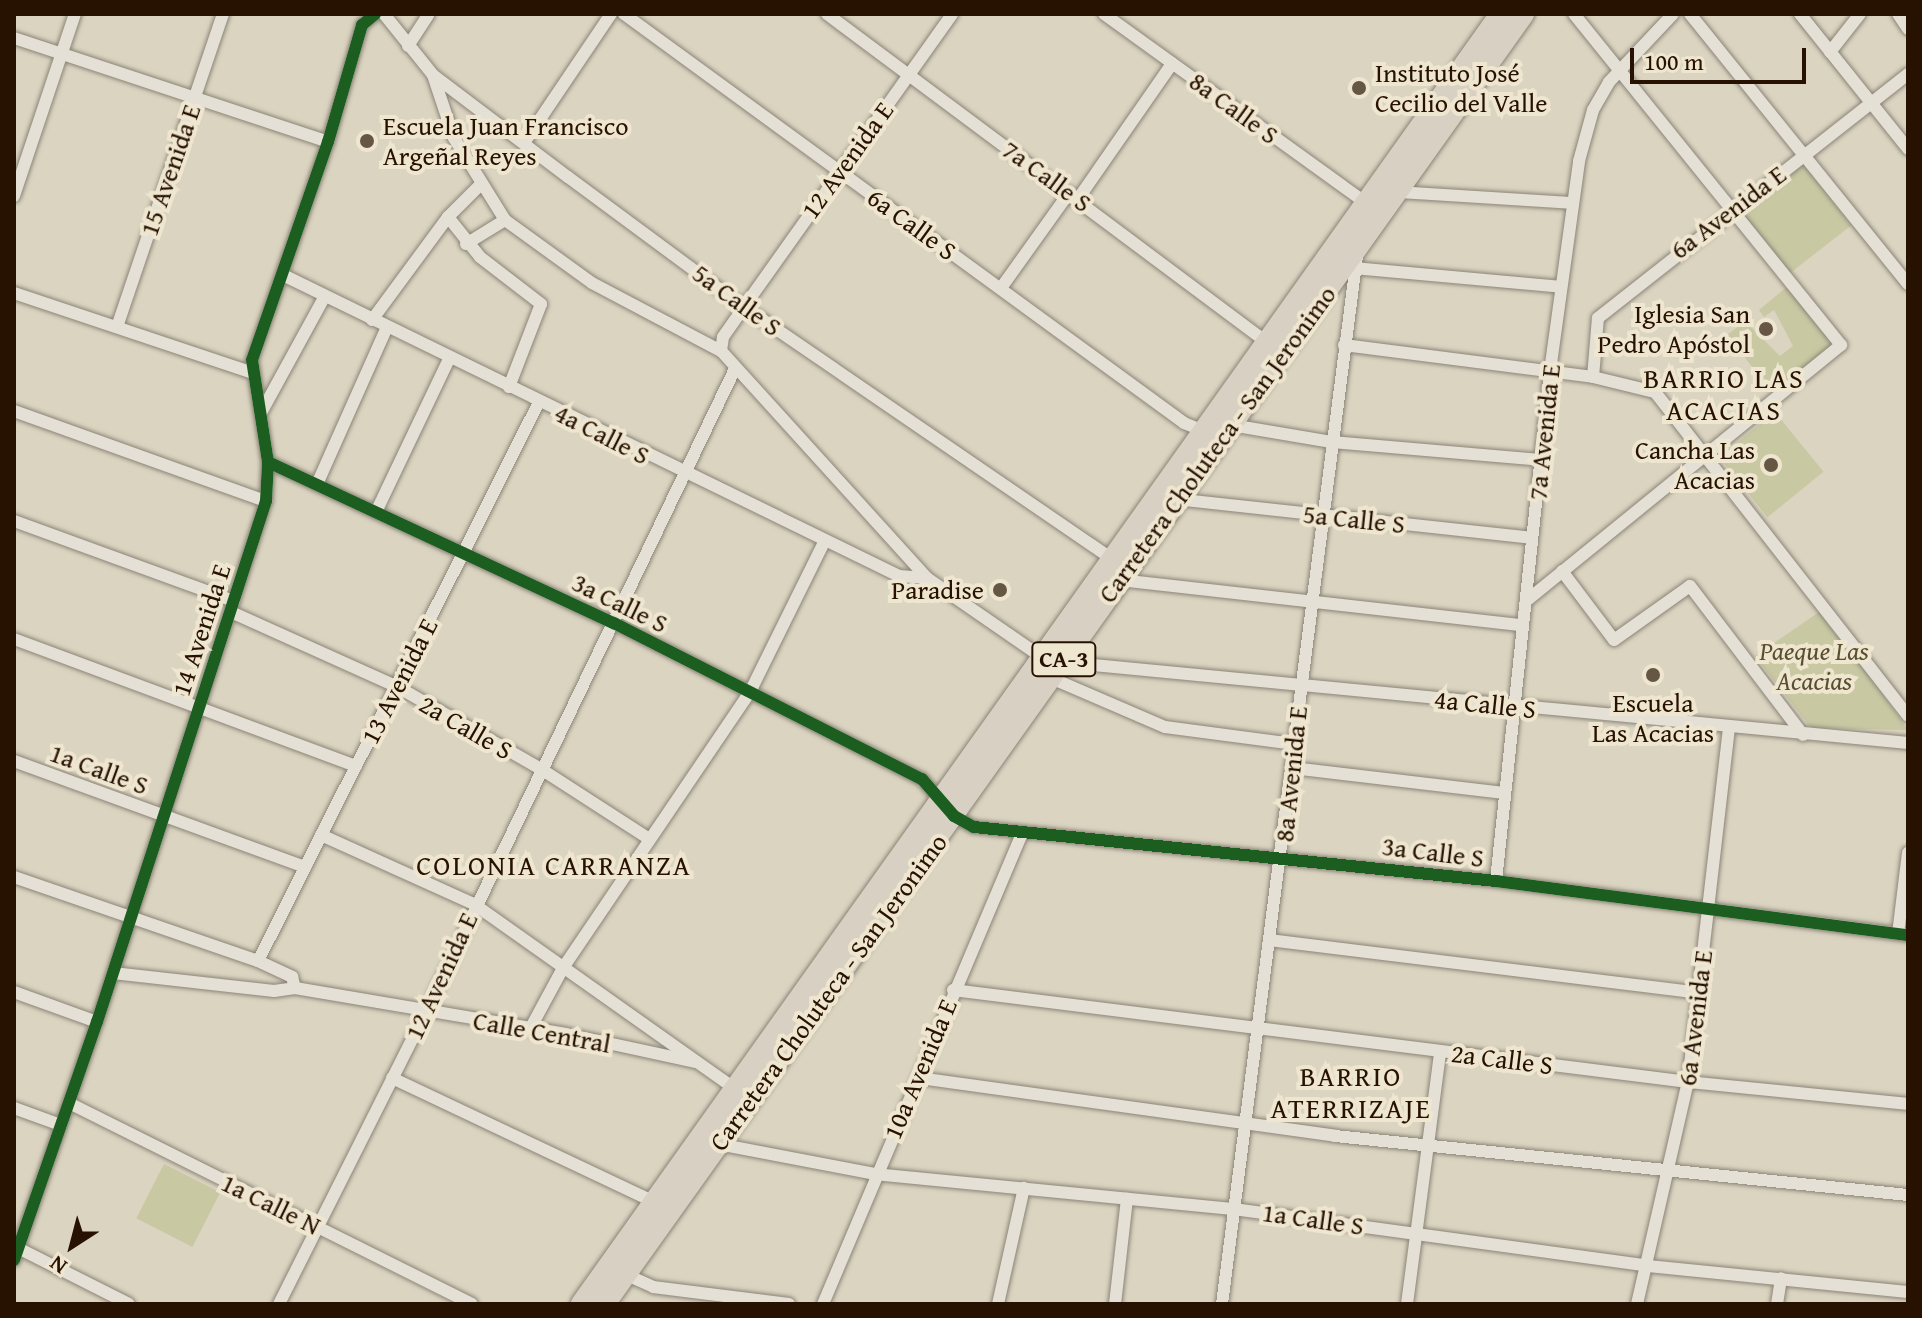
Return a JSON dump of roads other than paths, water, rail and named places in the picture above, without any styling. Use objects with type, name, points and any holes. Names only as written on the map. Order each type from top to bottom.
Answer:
[{"type":"highway","name":"Carretera Choluteca - San Jeronimo","points":[[604,1304],[617,1270],[654,1202],[1052,666],[1213,425],[1265,341],[1501,14]]},
{"type":"highway","name":"Carretera Choluteca - San Jeronimo","points":[[1116,569],[1175,499],[1213,425],[1360,244],[1523,14]]},
{"type":"highway","name":"Carretera Choluteca - San Jeronimo","points":[[582,1304],[617,1270],[718,1144],[949,808]]},
{"type":"street","points":[[14,196],[75,14]]},
{"type":"street","name":"15 Avenida E","points":[[117,327],[223,14]]},
{"type":"street","points":[[14,293],[250,372],[328,142],[362,25],[375,14]]},
{"type":"street","name":"5a Calle S","points":[[384,14],[433,75],[744,307],[1116,569]]},
{"type":"street","points":[[408,46],[429,14]]},
{"type":"street","points":[[524,143],[611,14]]},
{"type":"street","name":"6a Calle S","points":[[624,14],[1184,423],[1213,425]]},
{"type":"street","name":"7a Calle S","points":[[827,14],[1265,341]]},
{"type":"street","name":"12 Avenida E","points":[[721,351],[723,337],[838,170],[952,14]]},
{"type":"street","name":"8a Calle S","points":[[1104,14],[1365,202]]},
{"type":"street","points":[[1526,601],[1841,345],[1574,14]]},
{"type":"street","name":"7a Avenida E","points":[[1496,881],[1550,371],[1573,203],[1593,110],[1621,71],[1673,14]]},
{"type":"street","points":[[1690,14],[1908,284]]},
{"type":"street","points":[[1800,14],[1908,149]]},
{"type":"street","points":[[1830,52],[1860,14]]},
{"type":"street","points":[[1898,14],[1908,29]]},
{"type":"street","points":[[14,38],[328,142]]},
{"type":"street","points":[[1001,288],[1172,64]]},
{"type":"street","name":"6a Avenida E","points":[[1593,377],[1598,318],[1908,74]]},
{"type":"street","points":[[433,75],[454,138],[480,185],[505,220],[592,283],[721,351]]},
{"type":"street","points":[[372,320],[448,217],[480,185]]},
{"type":"street","points":[[1398,192],[1573,203]]},
{"type":"street","points":[[448,217],[466,244],[541,304],[509,387]]},
{"type":"street","points":[[466,244],[505,220]]},
{"type":"street","name":"8a Avenida E","points":[[1222,1304],[1282,857],[1354,268],[1360,244]]},
{"type":"street","points":[[1354,268],[1561,287]]},
{"type":"street","name":"4a Calle S","points":[[283,275],[684,474],[899,576],[927,578]]},
{"type":"street","points":[[262,411],[325,296]]},
{"type":"street","points":[[318,482],[387,327]]},
{"type":"street","points":[[1344,345],[1593,377],[1655,392],[1908,716]]},
{"type":"street","name":"4a Calle S","points":[[721,351],[734,371],[927,578],[1052,666],[1301,684],[1908,743]]},
{"type":"street","points":[[376,512],[449,359]]},
{"type":"street","name":"12 Avenida E","points":[[279,1304],[426,1012],[474,904],[614,623],[734,371]]},
{"type":"street","name":"14 Avenida E","points":[[16,1254],[97,1022],[266,501],[268,462],[262,411],[250,372]]},
{"type":"street","name":"13 Avenida E","points":[[258,961],[539,402]]},
{"type":"street","points":[[14,411],[266,501]]},
{"type":"street","points":[[1213,425],[1332,442],[1540,460]]},
{"type":"street","name":"3a Calle S","points":[[268,462],[318,482],[614,623],[922,779],[949,808],[974,827],[1021,836],[1282,857],[1496,881],[1903,934]]},
{"type":"street","name":"5a Calle S","points":[[1175,499],[1532,538]]},
{"type":"street","name":"2a Calle S","points":[[14,521],[232,607],[396,686],[541,769],[649,839]]},
{"type":"street","points":[[530,1029],[563,968],[750,692],[825,540]]},
{"type":"street","points":[[1116,569],[1312,601],[1523,625]]},
{"type":"street","points":[[1562,571],[1614,640],[1690,586],[1803,735]]},
{"type":"street","points":[[14,639],[356,766]]},
{"type":"street","points":[[1052,666],[1165,727],[1295,744]]},
{"type":"street","name":"6a Avenida E","points":[[1637,1304],[1671,1172],[1688,1082],[1729,728]]},
{"type":"street","name":"1a Calle S","points":[[14,761],[305,867]]},
{"type":"street","points":[[1292,768],[1505,793]]},
{"type":"street","points":[[321,835],[474,904],[735,1089]]},
{"type":"street","name":"10a Avenida E","points":[[823,1304],[875,1174],[1021,836]]},
{"type":"street","points":[[1903,934],[1908,853]]},
{"type":"street","name":"Calle Central","points":[[14,877],[258,961],[292,977],[295,988]]},
{"type":"street","points":[[1269,940],[1699,993]]},
{"type":"street","name":"Calle Central","points":[[113,973],[274,991],[295,988],[530,1029],[695,1062]]},
{"type":"street","name":"2a Calle S","points":[[953,990],[1688,1082],[1908,1104]]},
{"type":"street","points":[[14,992],[97,1022]]},
{"type":"street","points":[[1407,1304],[1440,1052]]},
{"type":"street","points":[[392,1078],[654,1202]]},
{"type":"street","points":[[919,1078],[1426,1146],[1563,1157],[1671,1172],[1908,1195]]},
{"type":"street","name":"1a Calle N","points":[[69,1103],[472,1304]]},
{"type":"street","points":[[14,1108],[61,1125]]},
{"type":"street","name":"1a Calle S","points":[[718,1144],[875,1174],[1234,1209],[1648,1266],[1908,1292]]},
{"type":"street","points":[[998,1304],[1024,1188]]},
{"type":"street","points":[[1115,1304],[1127,1199]]},
{"type":"street","points":[[16,1254],[129,1304]]},
{"type":"street","points":[[617,1270],[686,1291],[789,1304]]},
{"type":"street","points":[[1777,1304],[1781,1278]]},
{"type":"place","name":"Instituto José Cecilio del Valle","points":[[1359,88]]},
{"type":"place","name":"Escuela Juan Francisco Argeñal Reyes","points":[[367,141]]},
{"type":"place","name":"Iglesia San Pedro Apóstol","points":[[1766,329]]},
{"type":"place","name":"Cancha Las Acacias","points":[[1771,465]]},
{"type":"place","name":"Paradise","points":[[1000,590]]},
{"type":"place","name":"Escuela Las Acacias","points":[[1653,675]]},
{"type":"district","name":"BARRIO LAS ACACIAS","points":[[1724,394]]},
{"type":"district","name":"COLONIA CARRANZA","points":[[554,865]]},
{"type":"district","name":"BARRIO ATERRIZAJE","points":[[1351,1092]]},
{"type":"park label","name":"Paeque Las Acacias","points":[[1814,666]]}]
